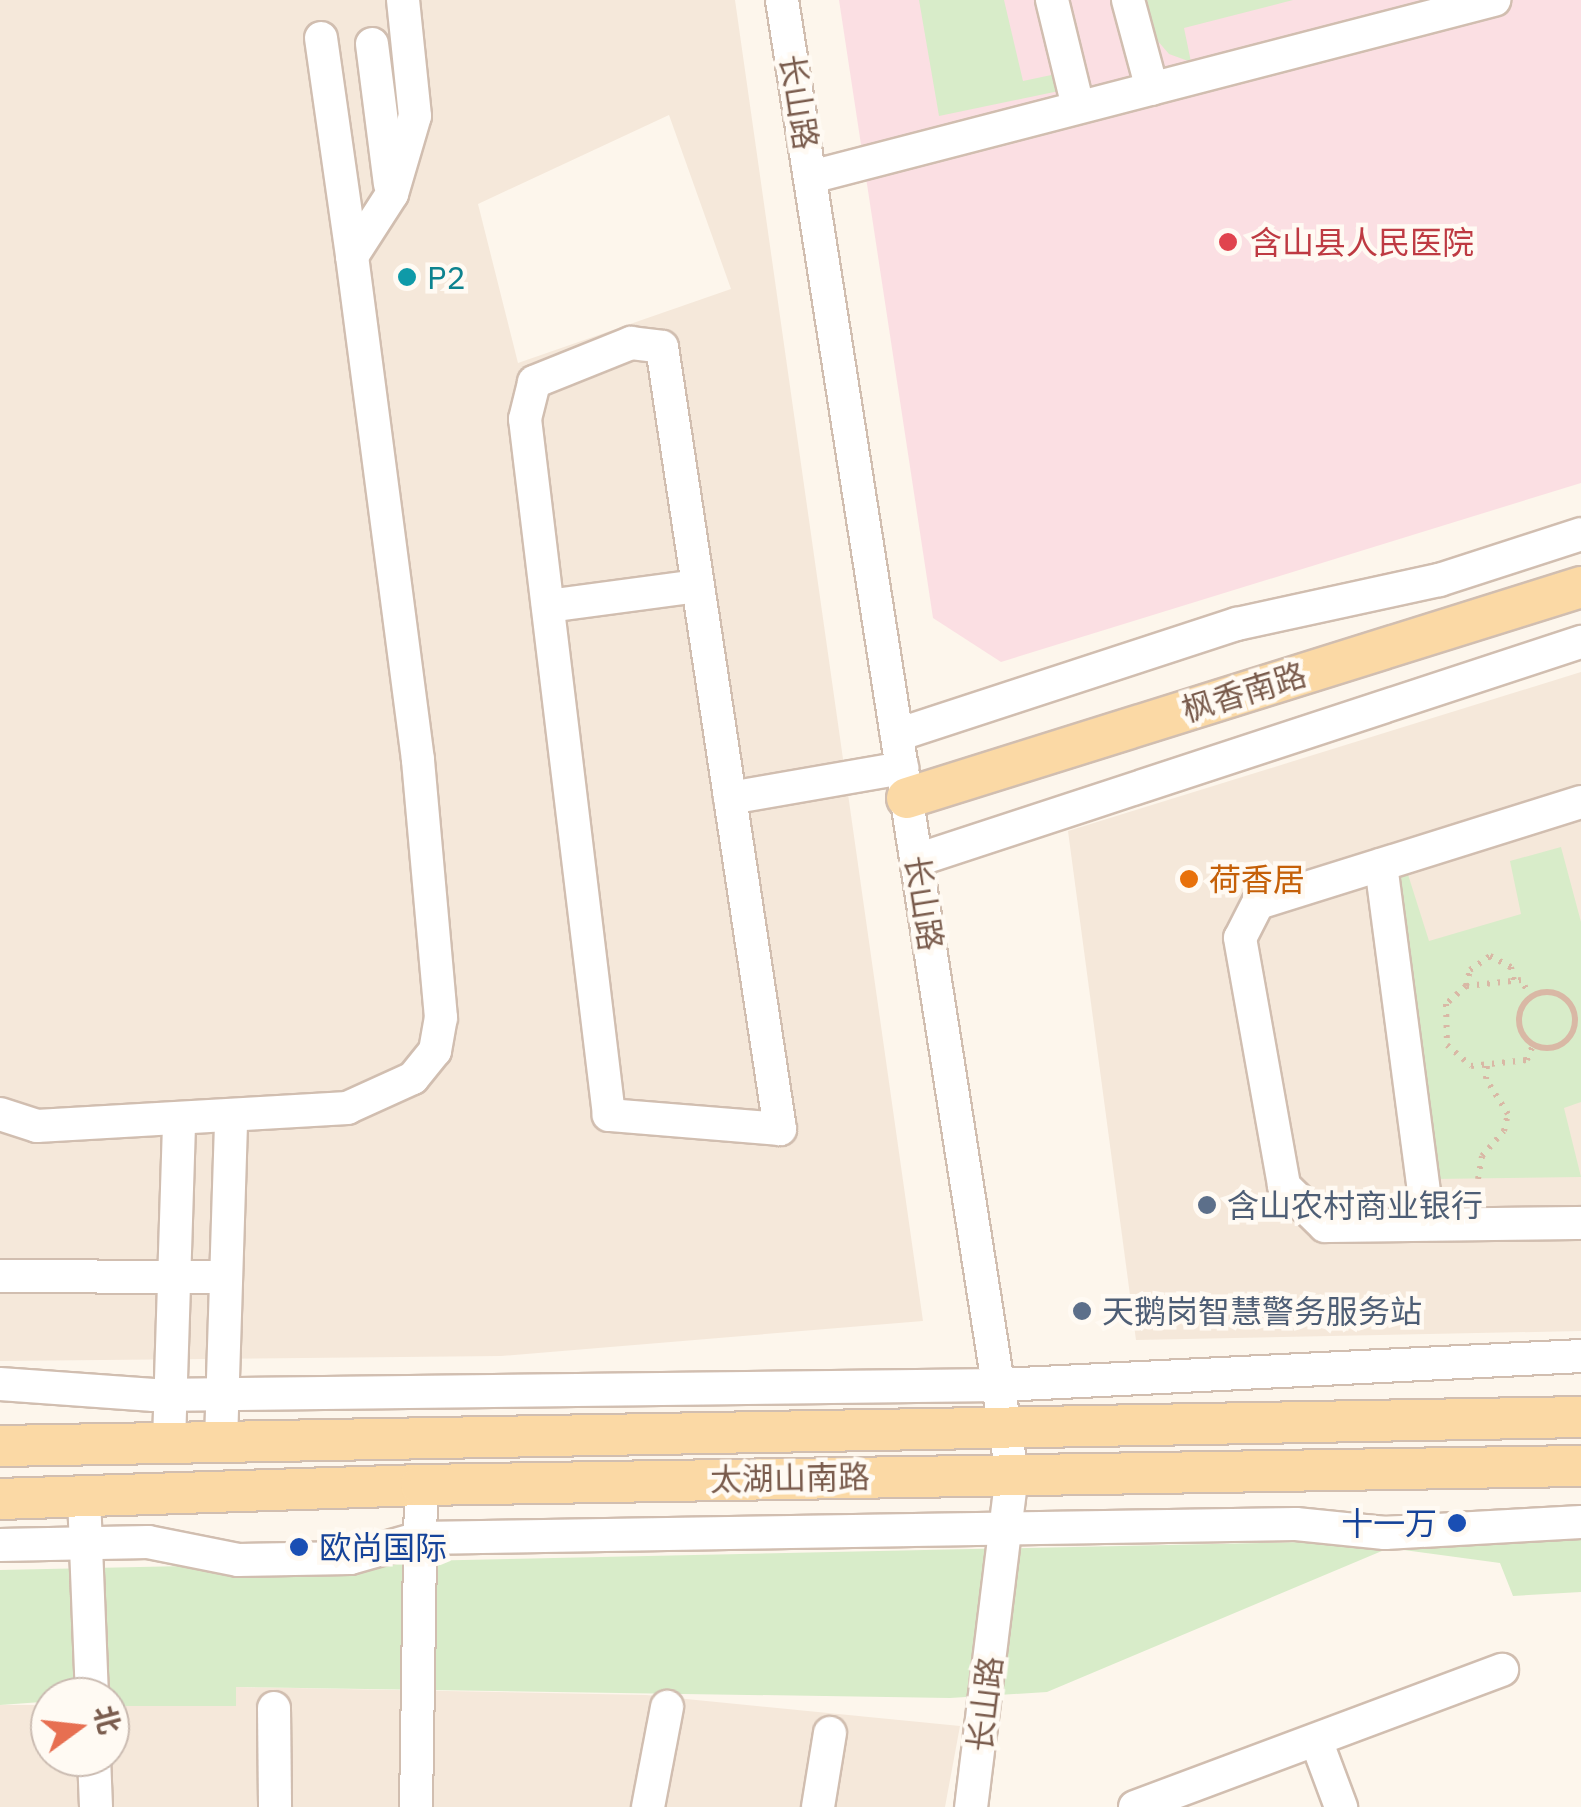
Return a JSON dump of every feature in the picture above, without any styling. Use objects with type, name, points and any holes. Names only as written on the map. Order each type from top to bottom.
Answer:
[{"type":"main road","name":"枫香南路","points":[[904,783],[1581,587]]},
{"type":"main road","name":"太湖山南路","points":[[0,1446],[1581,1417]]},
{"type":"main road","name":"太湖山南路","points":[[0,1499],[421,1485],[1581,1466]]},
{"type":"street","points":[[352,256],[392,194],[415,116],[404,0]]},
{"type":"street","name":"长山路","points":[[782,0],[1012,1474],[971,1807]]},
{"type":"street","points":[[1052,0],[1078,108]]},
{"type":"street","points":[[1128,0],[1152,89]]},
{"type":"street","points":[[811,177],[1494,0]]},
{"type":"street","points":[[0,1114],[36,1126],[347,1108],[384,1097],[414,1078],[435,1052],[441,1018],[418,760],[322,38]]},
{"type":"street","points":[[372,44],[392,194]]},
{"type":"street","points":[[631,343],[662,347],[698,586],[780,1129],[609,1115],[525,419],[534,382],[631,343]]},
{"type":"street","points":[[897,734],[1237,624],[1440,580],[1581,534]]},
{"type":"street","points":[[548,606],[698,586]]},
{"type":"street","points":[[917,860],[1581,642]]},
{"type":"street","points":[[730,798],[904,783]]},
{"type":"street","points":[[1581,802],[1258,903],[1240,938],[1284,1186],[1325,1226],[1581,1223]]},
{"type":"street","points":[[1381,865],[1428,1224]]},
{"type":"street","points":[[221,1442],[230,1114]]},
{"type":"street","points":[[169,1443],[178,1118]]},
{"type":"street","points":[[0,1276],[224,1277]]},
{"type":"street","points":[[0,1384],[170,1395],[1001,1385],[1581,1356]]},
{"type":"street","points":[[416,1807],[421,1485]]},
{"type":"street","points":[[84,1497],[91,1677]]},
{"type":"street","points":[[0,1545],[148,1542],[238,1560],[350,1558],[420,1538],[1296,1524],[1385,1533],[1581,1522]]},
{"type":"street","points":[[1136,1807],[1502,1670]]},
{"type":"street","points":[[648,1807],[667,1707]]},
{"type":"street","points":[[274,1708],[276,1807]]},
{"type":"street","points":[[818,1807],[830,1733]]},
{"type":"street","points":[[1316,1740],[1341,1807]]},
{"type":"street","points":[[95,1777],[96,1807]]},
{"type":"path","points":[[1514,981],[1511,967],[1490,956],[1470,970],[1466,986],[1446,1004],[1447,1045],[1470,1066],[1527,1060],[1533,1045]]},
{"type":"path","points":[[1466,986],[1521,980],[1530,997]]},
{"type":"path","points":[[1530,997],[1558,994],[1572,1006],[1576,1024],[1560,1046],[1533,1045]]},
{"type":"path","points":[[1530,997],[1519,1022],[1533,1045]]},
{"type":"path","points":[[1478,1178],[1482,1156],[1504,1130],[1508,1114],[1486,1079],[1487,1064]]},
{"type":"shaded area","points":[[0,0],[735,0],[923,1321],[501,1356],[0,1361]],"holes":[[[669,115],[731,289],[518,363],[478,204]]]},
{"type":"shaded area","name":"含山县人民医院","points":[[839,0],[1581,0],[1581,483],[1001,662],[933,618]]},
{"type":"shaded area","points":[[1581,672],[1581,1331],[1136,1340],[1068,831]]},
{"type":"shaded area","points":[[235,1687],[646,1695],[960,1726],[945,1807],[0,1807],[0,1705],[30,1705],[30,1777],[130,1777],[130,1706],[235,1706]]},
{"type":"green space","points":[[919,0],[1004,0],[1023,81],[1056,74],[1059,91],[939,116]]},
{"type":"green space","points":[[1147,0],[1293,0],[1184,28],[1191,62],[1169,54],[1156,39]]},
{"type":"green space","points":[[1561,847],[1581,922],[1581,1102],[1564,1108],[1581,1177],[1433,1179],[1389,875],[1405,865],[1429,941],[1521,914],[1510,861]]},
{"type":"green space","points":[[1581,1536],[1581,1592],[1513,1596],[1500,1563],[1389,1548],[1047,1692],[950,1698],[236,1687],[236,1706],[130,1706],[130,1677],[30,1677],[30,1703],[0,1705],[0,1570]]},
{"type":"place","name":"含山县人民医院","points":[[1228,242]]},
{"type":"place","name":"P2","points":[[407,277]]},
{"type":"place","name":"荷香居","points":[[1189,879]]},
{"type":"place","name":"含山农村商业银行","points":[[1207,1205]]},
{"type":"place","name":"天鹅岗智慧警务服务站","points":[[1082,1311]]},
{"type":"place","name":"十一万","points":[[1457,1523]]},
{"type":"place","name":"欧尚国际","points":[[299,1547]]}]
